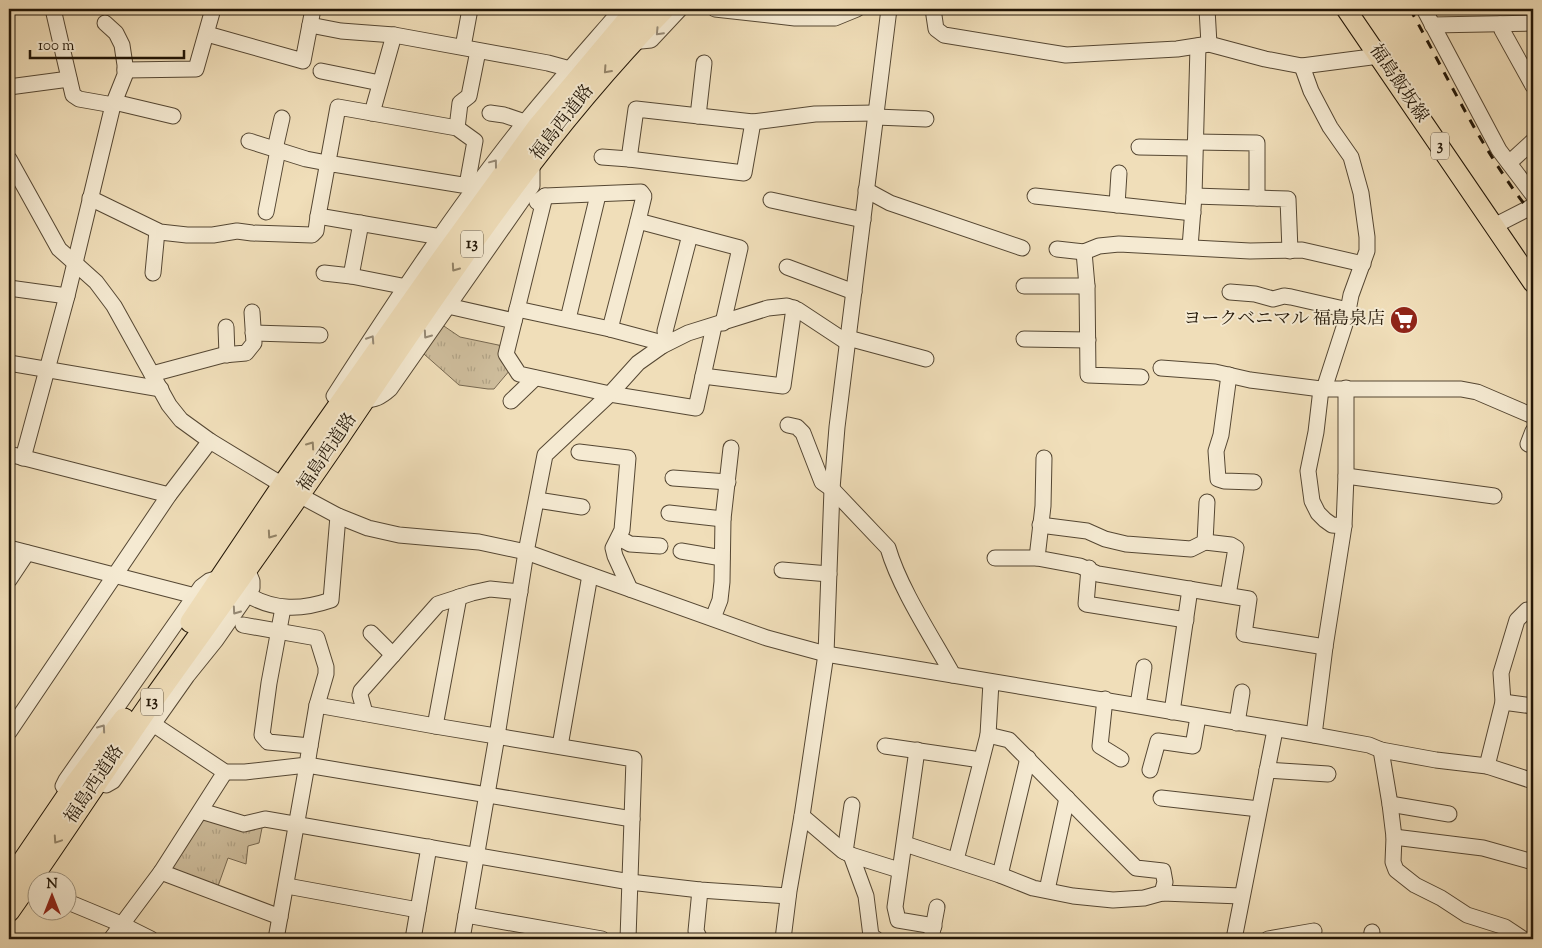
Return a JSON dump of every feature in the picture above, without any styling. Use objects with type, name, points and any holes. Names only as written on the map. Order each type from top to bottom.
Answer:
[{"type":"highway","name":"福島西道路","points":[[9,911],[19,881],[65,799],[133,706],[222,578],[363,400],[507,193],[598,80],[631,42],[664,9]]},
{"type":"highway","name":"福島西道路","points":[[19,881],[97,782],[247,569],[334,411],[621,10]]},
{"type":"main road","name":"福島飯坂線","points":[[1346,9],[1533,283]]},
{"type":"street","points":[[53,9],[73,94],[79,99],[173,116]]},
{"type":"street","points":[[125,70],[196,69],[213,9]]},
{"type":"street","points":[[207,34],[303,60],[313,9]]},
{"type":"street","points":[[457,128],[460,103],[469,96],[470,9]]},
{"type":"street","points":[[631,42],[650,40],[680,9]]},
{"type":"street","points":[[716,9],[795,18],[835,18],[857,9]]},
{"type":"street","points":[[783,939],[826,654],[832,489],[837,427],[889,9]]},
{"type":"street","points":[[933,9],[936,29],[944,35],[1048,53],[1083,54],[1203,45],[1302,66],[1378,56]]},
{"type":"street","points":[[1190,247],[1195,145],[1207,9]]},
{"type":"street","points":[[1424,9],[1499,150],[1533,194]]},
{"type":"street","points":[[334,411],[332,398],[441,237],[471,188],[621,10]]},
{"type":"street","points":[[105,23],[116,33],[122,46],[125,75],[114,104],[67,296],[46,371],[16,456],[169,495]]},
{"type":"street","points":[[1432,25],[1533,23]]},
{"type":"street","points":[[1500,24],[1533,86]]},
{"type":"street","points":[[310,26],[341,31],[394,35],[548,62],[570,69]]},
{"type":"street","points":[[372,114],[394,35]]},
{"type":"street","points":[[698,116],[704,63]]},
{"type":"street","points":[[1302,66],[1311,92],[1330,127],[1351,157],[1361,193],[1367,237],[1367,251],[1351,295],[1348,310],[1322,389],[1308,471],[1312,501],[1318,513],[1332,525],[1344,526]]},
{"type":"street","points":[[321,71],[380,83]]},
{"type":"street","points":[[9,87],[69,79]]},
{"type":"street","points":[[90,198],[157,231],[170,234],[213,235],[237,231],[252,234],[312,235],[316,231],[338,107],[457,128],[475,141],[471,188]]},
{"type":"street","points":[[629,159],[636,109],[753,122],[815,114],[876,115],[926,119]]},
{"type":"street","points":[[490,114],[504,115],[526,122]]},
{"type":"street","points":[[266,212],[282,118]]},
{"type":"street","points":[[602,157],[744,174],[753,122]]},
{"type":"street","points":[[249,141],[306,159],[471,188]]},
{"type":"street","points":[[1509,162],[1533,141]]},
{"type":"street","points":[[1139,147],[1257,143],[1257,198]]},
{"type":"street","points":[[9,160],[59,249],[96,282],[114,306],[169,405],[181,420],[210,441],[338,516],[368,528],[399,535],[459,539],[526,552],[767,638],[826,654],[1314,735],[1436,760],[1487,766],[1533,781]]},
{"type":"street","points":[[363,400],[374,400],[383,396],[390,389],[532,186],[532,162]]},
{"type":"street","points":[[1117,205],[1119,173]]},
{"type":"street","points":[[866,190],[890,203],[1022,248]]},
{"type":"street","points":[[515,209],[532,206],[545,196],[641,192],[644,196],[610,329]]},
{"type":"street","points":[[568,319],[598,195]]},
{"type":"street","points":[[545,196],[506,354],[518,374],[610,394],[696,408],[703,376],[740,248],[638,221]]},
{"type":"street","points":[[1035,196],[1193,213]]},
{"type":"street","points":[[1194,196],[1288,200],[1290,251]]},
{"type":"street","points":[[771,200],[863,220]]},
{"type":"street","points":[[1494,226],[1533,206]]},
{"type":"street","points":[[318,216],[441,237]]},
{"type":"street","points":[[351,276],[361,223]]},
{"type":"street","points":[[153,273],[157,231]]},
{"type":"street","points":[[664,344],[665,330],[690,235]]},
{"type":"street","points":[[1057,249],[1084,252],[1099,246],[1119,244],[1250,251],[1302,250],[1363,264]]},
{"type":"street","points":[[1084,252],[1087,286],[1088,375],[1141,376]]},
{"type":"street","points":[[787,267],[854,292]]},
{"type":"street","points":[[324,273],[351,276],[407,287]]},
{"type":"street","points":[[1024,286],[1087,286]]},
{"type":"street","points":[[9,288],[67,296]]},
{"type":"street","points":[[1230,292],[1255,294],[1273,299],[1291,297],[1348,310]]},
{"type":"street","points":[[448,306],[516,315],[568,319],[664,344]]},
{"type":"street","points":[[462,939],[526,552],[545,455],[610,394],[638,363],[664,344],[688,333],[768,308],[787,306],[794,308],[848,341],[926,359]]},
{"type":"street","points":[[703,376],[783,386],[794,308]]},
{"type":"street","points":[[152,374],[227,355],[246,353],[254,343],[252,312]]},
{"type":"street","points":[[226,327],[227,355]]},
{"type":"street","points":[[253,333],[320,335]]},
{"type":"street","points":[[1024,339],[1088,340]]},
{"type":"street","points":[[9,364],[161,389]]},
{"type":"street","points":[[1162,368],[1215,372],[1250,380],[1322,389],[1461,389],[1477,392],[1533,416]]},
{"type":"street","points":[[1229,375],[1221,435],[1216,451],[1218,479],[1254,482]]},
{"type":"street","points":[[512,401],[535,378]]},
{"type":"street","points":[[1314,735],[1325,647],[1344,526],[1346,388]]},
{"type":"street","points":[[788,425],[797,427],[803,433],[822,482],[832,489],[888,548],[891,559],[914,606],[953,675]]},
{"type":"street","points":[[9,732],[169,495],[210,441]]},
{"type":"street","points":[[713,618],[720,600],[723,519],[731,448]]},
{"type":"street","points":[[580,452],[628,458],[622,530],[613,548],[630,589]]},
{"type":"street","points":[[1037,558],[1043,506],[1044,458]]},
{"type":"street","points":[[1346,476],[1494,496]]},
{"type":"street","points":[[673,478],[728,482]]},
{"type":"street","points":[[537,500],[582,507]]},
{"type":"street","points":[[1205,542],[1207,502]]},
{"type":"street","points":[[669,513],[723,519]]},
{"type":"street","points":[[248,595],[262,603],[283,608],[314,606],[332,600],[338,516]]},
{"type":"street","points":[[1040,525],[1087,531],[1105,539],[1126,544],[1191,549],[1205,542],[1232,544],[1236,548],[1228,595]]},
{"type":"street","points":[[619,538],[630,544],[660,546]]},
{"type":"street","points":[[9,548],[195,596]]},
{"type":"street","points":[[681,551],[722,558]]},
{"type":"street","points":[[9,580],[27,553]]},
{"type":"street","points":[[995,558],[1037,558],[1089,568],[1098,574],[1249,599],[1244,634],[1325,647]]},
{"type":"street","points":[[1089,568],[1086,604],[1186,620]]},
{"type":"street","points":[[97,782],[106,785],[113,781],[187,676],[216,640],[248,595],[252,581],[247,569]]},
{"type":"street","points":[[782,570],[829,574]]},
{"type":"street","points":[[560,746],[590,575]]},
{"type":"street","points":[[65,799],[62,790],[66,780],[201,587],[222,578]]},
{"type":"street","points":[[365,713],[360,695],[361,691],[438,604],[490,589],[520,592]]},
{"type":"street","points":[[1172,712],[1190,589]]},
{"type":"street","points":[[435,726],[459,597]]},
{"type":"street","points":[[283,608],[269,683],[262,735],[268,742],[310,746]]},
{"type":"street","points":[[1487,766],[1504,702],[1501,673],[1517,620],[1527,610]]},
{"type":"street","points":[[243,625],[318,638],[326,667],[326,674],[317,704],[287,886],[276,939]]},
{"type":"street","points":[[371,633],[393,655]]},
{"type":"street","points":[[1138,705],[1144,667]]},
{"type":"street","points":[[956,860],[988,735],[991,682]]},
{"type":"street","points":[[1237,723],[1242,692]]},
{"type":"street","points":[[1105,699],[1100,746],[1121,759]]},
{"type":"street","points":[[1504,702],[1533,706]]},
{"type":"street","points":[[317,704],[435,726],[634,759],[628,939]]},
{"type":"street","points":[[1150,770],[1158,741],[1193,746],[1198,717]]},
{"type":"street","points":[[153,724],[225,772],[245,772],[307,765],[632,819]]},
{"type":"street","points":[[1236,939],[1242,896],[1275,730]]},
{"type":"street","points":[[988,735],[1009,740],[1136,868],[1163,871],[1165,882],[1162,892]]},
{"type":"street","points":[[885,746],[981,760]]},
{"type":"street","points":[[917,750],[895,907],[898,920],[933,932],[938,907]]},
{"type":"street","points":[[1381,750],[1390,804],[1394,837],[1393,862],[1396,870],[1415,885],[1441,898],[1467,915],[1505,927],[1523,939]]},
{"type":"street","points":[[1000,875],[1028,758]]},
{"type":"street","points":[[1267,770],[1328,774]]},
{"type":"street","points":[[111,939],[162,872],[225,772]]},
{"type":"street","points":[[1046,890],[1067,798]]},
{"type":"street","points":[[1161,798],[1259,809]]},
{"type":"street","points":[[1390,804],[1449,814]]},
{"type":"street","points":[[852,805],[848,854],[866,896],[871,936],[876,939]]},
{"type":"street","points":[[201,811],[244,824],[265,819],[630,882],[700,890],[788,896]]},
{"type":"street","points":[[802,816],[848,854],[900,870]]},
{"type":"street","points":[[1394,837],[1483,848],[1533,862]]},
{"type":"street","points":[[905,844],[1000,875],[1033,888],[1073,896],[1113,900],[1144,898],[1162,892],[1242,896]]},
{"type":"street","points":[[413,939],[429,847]]},
{"type":"street","points":[[162,872],[280,917]]},
{"type":"street","points":[[287,886],[418,910]]},
{"type":"street","points":[[700,890],[696,931],[700,939]]},
{"type":"street","points":[[78,906],[151,939]]},
{"type":"street","points":[[466,915],[521,932],[602,939]]},
{"type":"street","points":[[1268,939],[1314,931]]},
{"type":"green space","points":[[435,320],[460,337],[503,346],[510,370],[494,389],[459,385],[416,347]]},
{"type":"green space","points":[[202,815],[263,823],[259,843],[248,846],[246,864],[228,858],[217,889],[167,870]]},
{"type":"railway","points":[[1410,9],[1482,141],[1498,167],[1533,215]]},
{"type":"place","name":"ヨークベニマル 福島泉店","points":[[1404,320]]}]
